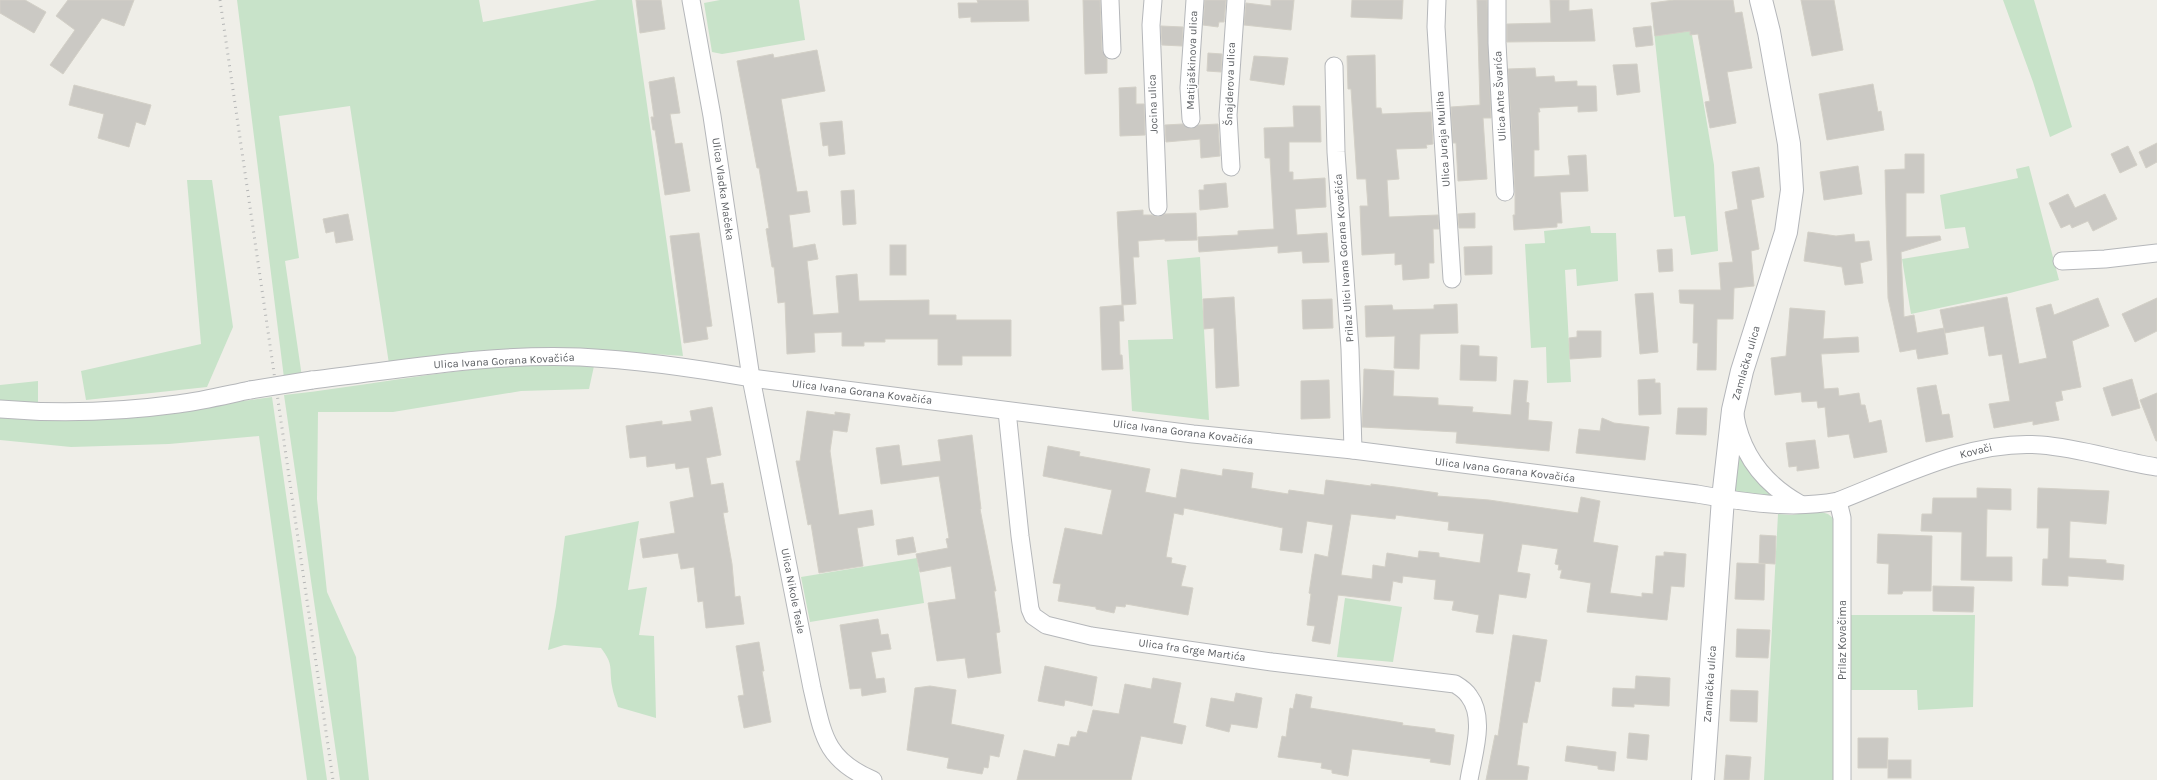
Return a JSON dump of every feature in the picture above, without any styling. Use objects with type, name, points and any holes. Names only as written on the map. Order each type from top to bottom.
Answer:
[{"type":"street","name":"Ulica Vladka Mačeka","points":[[691,0],[712,116],[751,378]]},
{"type":"street","points":[[1110,0],[1112,50]]},
{"type":"street","name":"Jocina ulica","points":[[1153,0],[1151,25],[1158,207]]},
{"type":"street","name":"Matijaškinova ulica","points":[[1191,119],[1189,88],[1194,0]]},
{"type":"street","name":"Šnajderova ulica","points":[[1231,167],[1228,107],[1236,0]]},
{"type":"street","name":"Ulica Juraja Muliha","points":[[1437,0],[1436,27],[1452,279]]},
{"type":"street","name":"Ulica Ante Švarića","points":[[1497,0],[1497,43],[1505,192]]},
{"type":"street","name":"Zamlačka ulica","points":[[1703,780],[1724,498],[1733,410],[1742,371],[1786,232],[1792,190],[1789,144],[1769,32],[1761,0]]},
{"type":"street","name":"Prilaz Ulici Ivana Gorana Kovačića","points":[[1334,66],[1336,152],[1350,349],[1352,450]]},
{"type":"street","points":[[2062,261],[2105,259],[2157,253]]},
{"type":"street","name":"Ulica Ivana Gorana Kovačića","points":[[0,410],[39,412],[94,411],[178,404],[312,380],[491,360],[579,357],[680,366],[751,378],[1007,411],[1193,434],[1352,450],[1724,498]]},
{"type":"street","name":"Ulica Nikole Tesle","points":[[751,378],[812,688],[822,731],[829,747],[838,759],[850,768],[873,780]]},
{"type":"street","points":[[1733,410],[1741,438],[1758,469],[1770,484],[1802,505]]},
{"type":"street","name":"Ulica fra Grge Martića","points":[[1007,411],[1020,536],[1030,610],[1033,616],[1038,620],[1057,629],[1092,636],[1272,662],[1455,684],[1469,695],[1475,706],[1478,718],[1469,780]]},
{"type":"street","name":"Kovači","points":[[1724,498],[1748,502],[1817,505],[1838,501],[1964,453],[1992,447],[2039,445],[2069,448],[2157,467]]},
{"type":"street","name":"Prilaz Kovačima","points":[[1838,501],[1842,518],[1842,780]]},
{"type":"green space","points":[[237,0],[479,0],[483,22],[597,0],[632,0],[683,356],[596,350],[389,364],[350,106],[279,116],[299,258],[285,261],[302,377],[284,378]]},
{"type":"green space","points":[[720,0],[799,0],[805,40],[722,54],[712,52],[704,3]]},
{"type":"green space","points":[[2003,0],[2034,0],[2072,127],[2050,137],[2033,82]]},
{"type":"green space","points":[[1670,20],[1672,33],[1690,31],[1690,35],[1692,35],[1714,165],[1718,251],[1691,255],[1685,216],[1674,217],[1653,22]]},
{"type":"green space","points":[[2029,166],[2059,280],[2010,293],[1911,314],[1902,259],[1969,248],[1965,227],[1945,229],[1940,195],[2018,178],[2016,169]]},
{"type":"green space","points":[[187,180],[212,180],[233,327],[207,387],[86,400],[81,371],[201,344]]},
{"type":"green space","points":[[1590,226],[1591,233],[1616,233],[1618,281],[1577,286],[1576,269],[1565,270],[1571,382],[1547,383],[1546,347],[1531,348],[1525,244],[1545,243],[1544,231]]},
{"type":"green space","points":[[1200,257],[1209,420],[1132,411],[1128,340],[1173,339],[1167,260]]},
{"type":"green space","points":[[538,364],[594,366],[589,389],[521,391],[393,412],[318,412],[317,499],[327,592],[356,657],[369,780],[340,780],[284,395],[474,369]]},
{"type":"green space","points":[[38,381],[38,404],[0,400],[0,385]]},
{"type":"green space","points":[[272,397],[327,780],[307,780],[259,436],[169,444],[71,447],[0,440],[0,416],[182,409]]},
{"type":"green space","points":[[1739,456],[1752,475],[1775,497],[1734,493]]},
{"type":"green space","points":[[1818,511],[1828,514],[1834,519],[1835,780],[1764,780],[1778,514],[1792,515]]},
{"type":"green space","points":[[639,521],[628,590],[647,587],[639,635],[654,636],[656,718],[618,707],[612,689],[608,658],[601,648],[564,645],[548,650],[556,606],[565,536]]},
{"type":"green space","points":[[917,558],[924,603],[810,622],[801,577]]},
{"type":"green space","points":[[1345,598],[1402,607],[1393,662],[1337,657]]},
{"type":"green space","points":[[1847,615],[1975,615],[1973,707],[1918,710],[1917,690],[1847,690]]},
{"type":"building","points":[[0,0],[25,0],[46,12],[34,33],[0,13]]},
{"type":"building","points":[[68,0],[134,0],[124,26],[102,18],[63,74],[50,65],[75,30],[56,16]]},
{"type":"building","points":[[636,0],[661,0],[665,29],[640,33]]},
{"type":"building","points":[[977,0],[1028,0],[1029,21],[971,22],[971,17],[959,18],[958,3],[978,3]]},
{"type":"building","points":[[1083,0],[1100,0],[1102,50],[1107,59],[1107,73],[1085,74]]},
{"type":"building","points":[[1205,0],[1226,0],[1224,22],[1219,22],[1218,27],[1203,25]]},
{"type":"building","points":[[1271,0],[1294,0],[1291,30],[1244,25],[1246,3],[1271,6]]},
{"type":"building","points":[[1352,0],[1403,0],[1402,19],[1351,17]]},
{"type":"building","points":[[1477,0],[1487,0],[1491,118],[1483,118],[1487,179],[1458,181],[1456,143],[1453,143],[1451,107],[1480,105]]},
{"type":"building","points":[[1550,0],[1569,0],[1569,11],[1592,9],[1595,41],[1507,42],[1507,24],[1551,23]]},
{"type":"building","points":[[1674,0],[1733,0],[1735,13],[1742,12],[1752,68],[1727,72],[1736,123],[1710,128],[1705,102],[1710,101],[1698,34],[1690,35],[1690,31],[1655,36],[1651,3]]},
{"type":"building","points":[[1801,0],[1834,0],[1843,50],[1812,56]]},
{"type":"building","points":[[1161,26],[1183,27],[1182,46],[1162,45]]},
{"type":"building","points":[[1651,26],[1653,45],[1636,47],[1633,28]]},
{"type":"building","points":[[817,50],[825,91],[781,99],[797,192],[807,191],[810,212],[789,215],[793,248],[815,244],[818,259],[807,261],[813,315],[839,313],[836,276],[857,274],[859,301],[929,300],[929,315],[956,315],[956,320],[1011,320],[1011,356],[962,356],[962,365],[938,365],[938,339],[885,339],[885,342],[864,342],[864,346],[842,346],[842,332],[814,333],[815,352],[787,354],[785,302],[778,303],[774,267],[772,267],[766,229],[769,228],[759,168],[757,168],[737,61],[773,54],[774,58]]},
{"type":"building","points":[[1208,53],[1222,54],[1221,72],[1207,71]]},
{"type":"building","points":[[1375,55],[1376,108],[1381,108],[1382,114],[1431,112],[1433,144],[1426,145],[1427,148],[1396,149],[1399,179],[1387,180],[1389,217],[1438,215],[1439,229],[1433,229],[1434,263],[1429,263],[1429,278],[1403,280],[1402,264],[1395,265],[1395,253],[1362,255],[1360,206],[1368,206],[1366,179],[1357,179],[1351,89],[1348,89],[1347,56]]},
{"type":"building","points":[[1254,56],[1288,58],[1284,85],[1250,80]]},
{"type":"building","points":[[1637,64],[1640,92],[1617,95],[1613,65]]},
{"type":"building","points":[[1535,68],[1536,77],[1554,76],[1555,82],[1577,81],[1577,86],[1596,86],[1597,111],[1578,112],[1578,106],[1539,108],[1539,150],[1534,150],[1534,177],[1570,175],[1568,156],[1586,155],[1588,191],[1560,192],[1562,223],[1557,223],[1557,227],[1514,230],[1513,215],[1515,215],[1515,191],[1508,69]]},
{"type":"building","points":[[674,77],[680,113],[670,114],[675,144],[682,143],[690,191],[665,195],[655,130],[653,130],[651,117],[654,117],[649,82]]},
{"type":"building","points":[[1873,84],[1878,112],[1881,111],[1884,130],[1827,140],[1819,94]]},
{"type":"building","points":[[74,85],[151,105],[145,125],[136,122],[129,147],[98,138],[104,114],[69,105]]},
{"type":"building","points":[[1136,87],[1136,104],[1144,104],[1145,135],[1120,136],[1119,88]]},
{"type":"building","points":[[1293,106],[1320,106],[1321,142],[1289,142],[1289,172],[1293,172],[1293,180],[1325,178],[1326,207],[1295,209],[1297,235],[1327,233],[1329,262],[1303,263],[1302,251],[1278,253],[1278,246],[1199,252],[1198,237],[1238,235],[1238,231],[1274,229],[1270,158],[1265,158],[1264,128],[1294,127]]},
{"type":"building","points":[[842,121],[845,154],[829,156],[828,145],[823,146],[820,123]]},
{"type":"building","points":[[1183,124],[1191,129],[1199,125],[1218,124],[1220,156],[1201,158],[1200,139],[1166,142],[1165,125]]},
{"type":"building","points":[[2157,143],[2157,162],[2146,168],[2139,152]]},
{"type":"building","points":[[2128,146],[2137,165],[2120,173],[2111,154]]},
{"type":"building","points":[[1905,154],[1924,154],[1924,193],[1906,193],[1906,237],[1940,236],[1941,240],[1901,252],[1904,317],[1914,315],[1917,333],[1944,328],[1948,354],[1918,359],[1916,349],[1900,352],[1888,298],[1885,170],[1905,169]]},
{"type":"building","points":[[1858,166],[1862,194],[1824,200],[1820,172]]},
{"type":"building","points":[[1759,167],[1764,197],[1751,200],[1759,249],[1751,251],[1754,286],[1734,288],[1733,319],[1717,319],[1716,370],[1697,370],[1698,343],[1693,343],[1694,304],[1680,303],[1679,290],[1721,290],[1719,263],[1733,262],[1725,212],[1738,209],[1732,172]]},
{"type":"building","points":[[1226,183],[1228,207],[1200,210],[1199,190],[1204,190],[1204,185]]},
{"type":"building","points":[[854,190],[856,224],[843,225],[841,191]]},
{"type":"building","points":[[2068,194],[2075,208],[2105,194],[2117,219],[2093,231],[2088,221],[2072,228],[2070,224],[2061,228],[2049,203]]},
{"type":"building","points":[[1143,210],[1143,215],[1158,217],[1165,214],[1196,213],[1197,240],[1165,241],[1165,239],[1138,241],[1139,257],[1133,257],[1136,304],[1122,305],[1117,212]]},
{"type":"building","points":[[1475,213],[1475,228],[1459,228],[1458,214]]},
{"type":"building","points":[[348,214],[353,240],[336,243],[334,231],[326,233],[323,219]]},
{"type":"building","points":[[1808,232],[1836,236],[1854,234],[1855,242],[1869,241],[1872,260],[1860,263],[1863,283],[1845,285],[1842,267],[1804,261]]},
{"type":"building","points":[[699,233],[712,326],[706,327],[708,339],[684,343],[670,236]]},
{"type":"building","points":[[890,245],[906,245],[906,275],[890,275]]},
{"type":"building","points":[[1492,246],[1492,274],[1465,275],[1464,247]]},
{"type":"building","points":[[1672,249],[1673,271],[1659,272],[1657,250]]},
{"type":"building","points":[[1653,293],[1658,352],[1640,354],[1635,294]]},
{"type":"building","points":[[1234,297],[1239,386],[1216,388],[1214,328],[1204,329],[1203,299]]},
{"type":"building","points":[[2007,297],[2019,364],[2047,358],[2036,308],[2051,304],[2054,315],[2098,298],[2109,326],[2072,341],[2081,387],[2061,391],[2063,400],[2055,402],[2059,420],[2033,425],[2033,421],[1994,428],[1989,404],[2010,401],[2002,354],[1989,356],[1984,326],[1945,333],[1940,310]]},
{"type":"building","points":[[2157,298],[2157,331],[2135,342],[2122,314]]},
{"type":"building","points":[[1332,299],[1333,328],[1303,329],[1302,300]]},
{"type":"building","points":[[1457,304],[1458,333],[1420,334],[1419,369],[1394,368],[1395,336],[1366,337],[1365,306],[1392,305],[1393,310],[1434,309],[1434,305]]},
{"type":"building","points":[[1123,305],[1124,321],[1119,321],[1120,355],[1122,355],[1123,369],[1102,370],[1100,307]]},
{"type":"building","points":[[1790,308],[1825,311],[1823,339],[1858,337],[1859,352],[1821,354],[1824,389],[1838,388],[1839,396],[1859,393],[1861,405],[1865,405],[1869,423],[1881,420],[1887,452],[1854,458],[1849,434],[1828,437],[1825,407],[1818,408],[1817,401],[1802,402],[1801,392],[1775,395],[1771,358],[1786,356]]},
{"type":"building","points":[[1577,331],[1601,331],[1601,357],[1570,359],[1569,338],[1577,337]]},
{"type":"building","points":[[1461,345],[1479,346],[1479,356],[1497,357],[1496,381],[1460,380]]},
{"type":"building","points":[[1364,369],[1394,371],[1393,396],[1438,398],[1438,405],[1473,407],[1472,412],[1511,415],[1514,380],[1528,381],[1526,402],[1529,403],[1528,420],[1552,422],[1549,451],[1456,443],[1457,432],[1362,427]]},
{"type":"building","points":[[1655,379],[1655,383],[1660,383],[1661,414],[1639,415],[1638,380]]},
{"type":"building","points":[[2132,379],[2140,408],[2112,416],[2103,388]]},
{"type":"building","points":[[1329,380],[1330,418],[1301,419],[1301,381]]},
{"type":"building","points":[[1936,385],[1942,415],[1949,414],[1953,437],[1926,442],[1917,388]]},
{"type":"building","points":[[2157,393],[2157,441],[2156,441],[2140,400]]},
{"type":"building","points":[[712,407],[721,455],[706,458],[711,485],[723,483],[728,512],[723,513],[732,564],[735,597],[740,596],[744,624],[706,628],[703,601],[698,602],[694,567],[681,569],[678,553],[643,558],[640,539],[675,533],[670,502],[694,497],[689,467],[676,469],[675,463],[647,467],[646,456],[630,458],[626,426],[662,421],[662,425],[692,421],[690,411]]},
{"type":"building","points":[[1678,408],[1707,408],[1706,435],[1676,434]]},
{"type":"building","points":[[807,411],[835,415],[835,412],[850,414],[847,432],[833,430],[830,451],[839,515],[872,510],[874,525],[857,528],[863,566],[819,573],[811,524],[808,525],[796,461],[800,461]]},
{"type":"building","points":[[1602,418],[1614,423],[1649,427],[1645,460],[1576,453],[1579,429],[1600,431]]},
{"type":"building","points":[[972,435],[980,509],[996,591],[994,591],[1000,632],[996,633],[1001,673],[968,678],[965,658],[937,661],[928,603],[956,599],[951,566],[920,572],[916,554],[948,548],[946,539],[949,538],[939,476],[881,484],[876,448],[899,445],[902,466],[941,461],[938,440]]},
{"type":"building","points":[[1815,440],[1819,468],[1797,471],[1797,466],[1789,467],[1786,443]]},
{"type":"building","points":[[1048,446],[1080,452],[1079,456],[1150,469],[1145,492],[1176,498],[1181,469],[1222,476],[1223,469],[1253,473],[1251,488],[1288,494],[1289,490],[1324,495],[1326,480],[1371,486],[1371,484],[1395,487],[1438,493],[1437,496],[1489,500],[1578,513],[1581,497],[1600,501],[1593,542],[1618,546],[1610,593],[1642,597],[1642,593],[1653,594],[1656,556],[1664,556],[1664,552],[1686,554],[1684,587],[1671,586],[1667,620],[1587,612],[1591,583],[1560,578],[1562,570],[1558,570],[1559,565],[1555,564],[1558,549],[1522,544],[1517,572],[1530,574],[1526,598],[1499,594],[1493,634],[1476,632],[1479,615],[1452,610],[1454,601],[1434,599],[1436,580],[1403,576],[1402,583],[1393,581],[1390,601],[1338,595],[1330,644],[1312,641],[1315,626],[1307,625],[1311,594],[1309,593],[1315,554],[1328,557],[1333,525],[1307,521],[1302,553],[1280,550],[1283,528],[1184,508],[1183,515],[1174,513],[1166,557],[1172,558],[1171,563],[1186,566],[1181,586],[1193,588],[1188,615],[1126,604],[1125,607],[1116,606],[1114,613],[1096,609],[1096,607],[1058,601],[1061,584],[1053,583],[1065,528],[1102,535],[1112,490],[1043,476]],"holes":[[[1351,514],[1395,519],[1396,515],[1449,522],[1448,530],[1484,534],[1480,563],[1439,557],[1439,553],[1419,551],[1418,558],[1387,553],[1385,567],[1373,565],[1372,579],[1341,575]]]},
{"type":"building","points":[[1977,488],[2011,489],[2011,510],[1987,509],[1986,557],[2012,557],[2012,581],[1961,580],[1962,532],[1921,531],[1922,514],[1932,514],[1933,498],[1977,498]]},
{"type":"building","points":[[2038,488],[2109,491],[2106,524],[2070,521],[2069,558],[2106,560],[2106,563],[2124,565],[2123,580],[2068,576],[2068,586],[2042,585],[2043,559],[2048,559],[2049,528],[2037,528]]},
{"type":"building","points":[[1878,534],[1932,536],[1931,591],[1903,591],[1902,594],[1888,594],[1889,564],[1877,563]]},
{"type":"building","points":[[1760,535],[1776,536],[1775,564],[1759,563]]},
{"type":"building","points":[[913,537],[916,552],[898,555],[896,540]]},
{"type":"building","points":[[1737,563],[1765,564],[1764,600],[1735,599]]},
{"type":"building","points":[[1933,586],[1974,587],[1973,612],[1933,611]]},
{"type":"building","points":[[878,619],[881,635],[888,634],[891,649],[871,652],[876,679],[884,678],[886,692],[862,696],[861,688],[850,689],[840,625]]},
{"type":"building","points":[[1737,629],[1770,630],[1768,658],[1736,657]]},
{"type":"building","points":[[1513,635],[1547,640],[1540,682],[1535,681],[1527,723],[1523,722],[1517,765],[1529,767],[1527,780],[1486,780],[1495,735],[1498,736]]},
{"type":"building","points":[[759,642],[764,671],[762,671],[771,722],[744,728],[738,696],[744,695],[736,646]]},
{"type":"building","points":[[1045,666],[1097,677],[1092,706],[1065,700],[1064,706],[1038,701]]},
{"type":"building","points":[[1636,676],[1670,678],[1669,706],[1634,704],[1634,707],[1612,706],[1613,688],[1635,689]]},
{"type":"building","points":[[1153,678],[1181,683],[1173,723],[1186,726],[1182,744],[1141,736],[1131,780],[1017,780],[1024,750],[1055,757],[1058,744],[1069,746],[1071,737],[1076,737],[1078,731],[1087,733],[1093,710],[1119,714],[1125,684],[1151,689]]},
{"type":"building","points":[[930,686],[956,690],[951,724],[1004,735],[999,757],[990,755],[988,768],[984,767],[982,774],[947,768],[949,758],[907,750],[915,688]]},
{"type":"building","points":[[1731,690],[1758,691],[1757,722],[1730,721]]},
{"type":"building","points":[[1236,693],[1262,698],[1257,728],[1231,724],[1229,732],[1206,726],[1211,698],[1234,702]]},
{"type":"building","points":[[1296,694],[1312,697],[1310,708],[1403,723],[1402,725],[1435,729],[1435,732],[1454,735],[1450,765],[1430,762],[1431,759],[1352,749],[1348,776],[1332,773],[1332,770],[1321,768],[1322,763],[1278,757],[1282,736],[1286,737],[1290,708],[1293,709]]},
{"type":"building","points":[[1629,733],[1649,735],[1647,760],[1627,758]]},
{"type":"building","points":[[1858,738],[1888,738],[1887,768],[1858,768]]},
{"type":"building","points":[[1567,746],[1616,752],[1614,771],[1598,769],[1598,766],[1565,761]]},
{"type":"building","points":[[1726,755],[1751,757],[1749,780],[1724,780]]},
{"type":"building","points":[[1888,760],[1911,760],[1911,778],[1888,778]]},
{"type":"railway","points":[[220,0],[333,780]]}]
